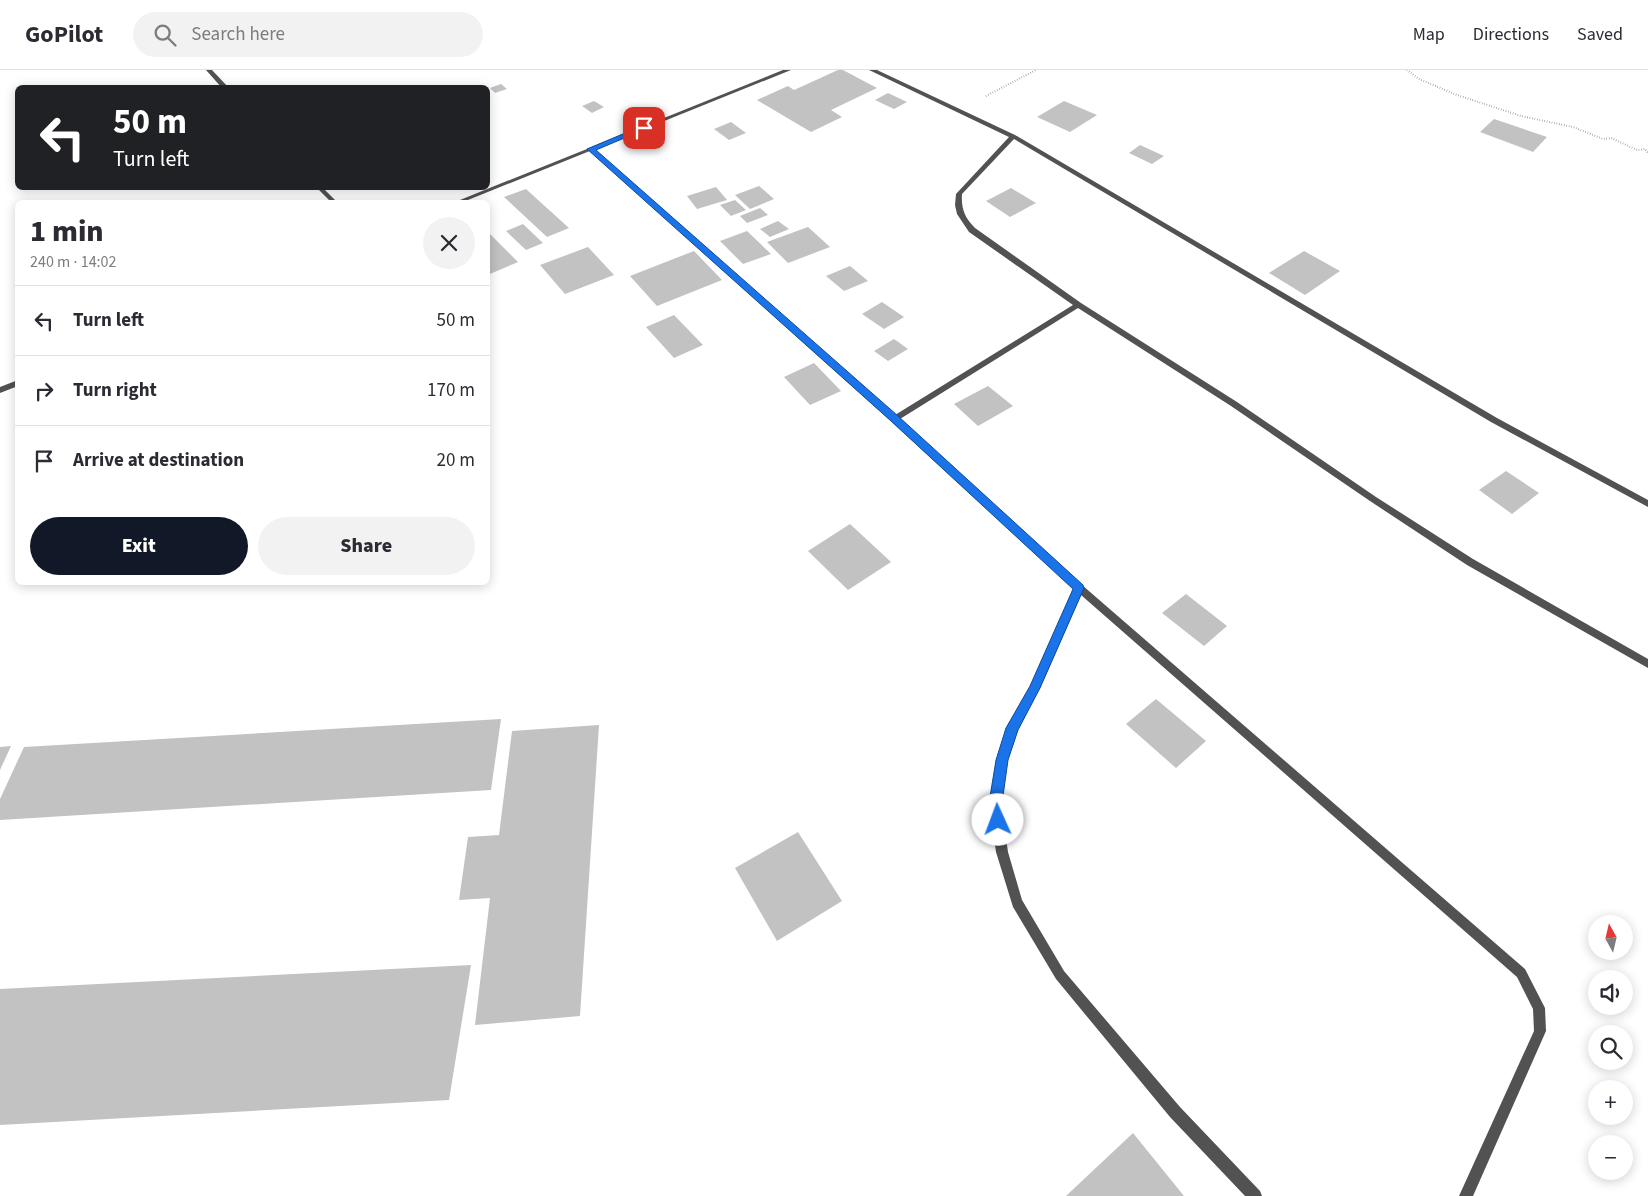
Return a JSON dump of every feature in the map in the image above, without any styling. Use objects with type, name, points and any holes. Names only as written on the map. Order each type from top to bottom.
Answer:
[{"type":"street","points":[[209,70],[223,85]]},
{"type":"street","points":[[490,189],[788,70]]},
{"type":"street","points":[[872,70],[1013,136],[1494,420],[1648,504]]},
{"type":"street","points":[[1013,136],[959,194],[960,216],[972,230],[1078,305],[1234,404],[1470,562],[1648,664]]},
{"type":"street","points":[[591,149],[894,419],[1079,588],[1521,973],[1539,1008],[1540,1031],[1466,1196]]},
{"type":"street","points":[[322,190],[332,200]]},
{"type":"street","points":[[463,200],[488,190]]},
{"type":"street","points":[[894,419],[1078,305]]},
{"type":"street","points":[[0,390],[15,384]]},
{"type":"street","points":[[1079,588],[1034,688],[1012,728],[1002,760],[995,803],[1002,852],[1017,903],[1060,976],[1174,1112],[1255,1196]]},
{"type":"path","points":[[948,106],[992,95],[1036,70]]},
{"type":"path","points":[[1407,70],[1420,79],[1457,95],[1521,116],[1573,127],[1603,139],[1611,138],[1637,150],[1644,149],[1648,152]]},
{"type":"building","points":[[838,70],[843,70],[877,88],[831,110],[842,117],[811,132],[757,100],[788,86],[794,90]]},
{"type":"building","points":[[501,84],[507,89],[495,93],[490,88]]},
{"type":"building","points":[[888,93],[907,102],[894,109],[875,100]]},
{"type":"building","points":[[594,101],[604,107],[592,113],[582,106]]},
{"type":"building","points":[[1064,101],[1097,115],[1070,132],[1037,117]]},
{"type":"building","points":[[1494,119],[1547,137],[1533,152],[1480,132]]},
{"type":"building","points":[[731,122],[746,133],[729,140],[714,129]]},
{"type":"building","points":[[1140,145],[1164,156],[1152,164],[1129,153]]},
{"type":"building","points":[[759,186],[774,199],[750,209],[735,195]]},
{"type":"building","points":[[716,187],[727,200],[697,209],[687,196]]},
{"type":"building","points":[[1011,188],[1036,203],[1010,217],[986,201]]},
{"type":"building","points":[[526,189],[569,228],[547,237],[504,197]]},
{"type":"building","points":[[735,200],[746,210],[731,216],[720,205]]},
{"type":"building","points":[[760,208],[768,215],[747,223],[740,216]]},
{"type":"building","points":[[778,221],[789,229],[770,237],[760,229]]},
{"type":"building","points":[[523,224],[543,243],[526,250],[506,231]]},
{"type":"building","points":[[808,227],[830,247],[788,263],[767,242]]},
{"type":"building","points":[[747,231],[771,254],[743,264],[720,241]]},
{"type":"building","points":[[490,234],[518,262],[490,274]]},
{"type":"building","points":[[588,247],[614,275],[565,294],[540,265]]},
{"type":"building","points":[[694,251],[722,280],[657,306],[630,276]]},
{"type":"building","points":[[1304,251],[1340,271],[1305,295],[1269,273]]},
{"type":"building","points":[[850,266],[868,281],[844,291],[826,276]]},
{"type":"building","points":[[882,302],[904,317],[884,329],[862,314]]},
{"type":"building","points":[[674,315],[703,345],[674,358],[646,327]]},
{"type":"building","points":[[894,339],[908,349],[888,361],[874,351]]},
{"type":"building","points":[[814,363],[841,391],[810,405],[784,377]]},
{"type":"building","points":[[988,386],[1013,406],[978,426],[954,404]]},
{"type":"building","points":[[1506,471],[1539,493],[1512,514],[1479,490]]},
{"type":"building","points":[[850,524],[891,562],[848,590],[808,551]]},
{"type":"building","points":[[1186,594],[1227,626],[1204,646],[1162,613]]},
{"type":"building","points":[[1156,699],[1206,741],[1176,768],[1126,724]]},
{"type":"building","points":[[501,719],[491,790],[0,820],[0,799],[24,747]]},
{"type":"building","points":[[599,725],[580,1016],[475,1025],[490,898],[459,900],[468,837],[499,835],[512,731]]},
{"type":"building","points":[[11,746],[0,770],[0,747]]},
{"type":"building","points":[[798,832],[842,901],[777,941],[735,868]]},
{"type":"building","points":[[471,965],[449,1100],[0,1125],[0,989]]},
{"type":"building","points":[[1133,1133],[1184,1196],[1066,1196]]},
{"type":"route","points":[[644,128],[591,149],[894,419],[1079,588],[1034,688],[1012,728],[1002,760],[995,803],[998,820]]}]
